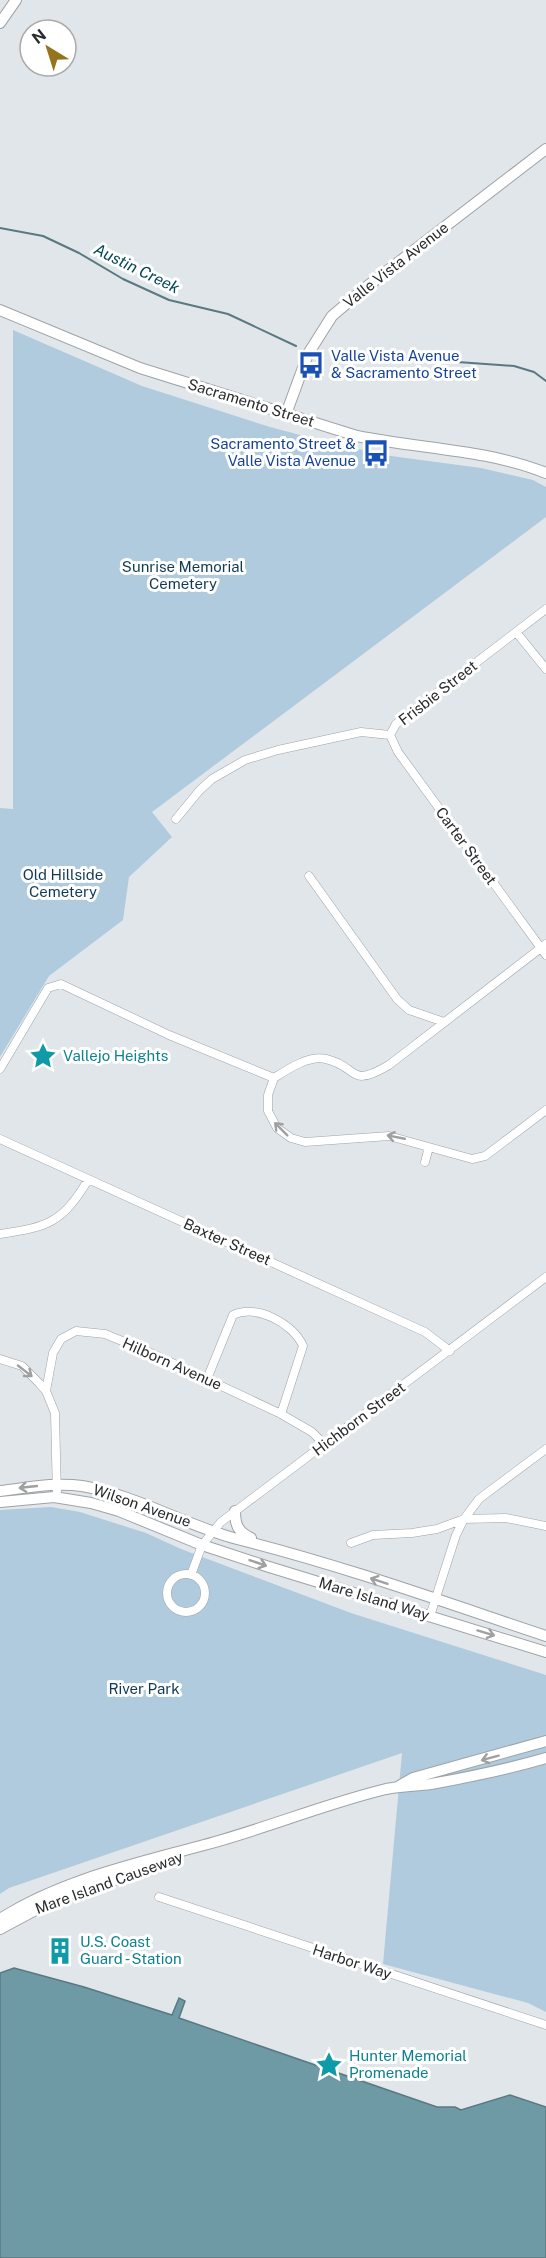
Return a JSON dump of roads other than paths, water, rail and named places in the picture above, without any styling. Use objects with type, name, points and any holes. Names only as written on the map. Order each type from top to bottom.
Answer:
[{"type":"main road","points":[[0,23],[16,0]]},
{"type":"main road","name":"Valle Vista Avenue","points":[[286,414],[308,354],[332,316],[364,288],[546,149]]},
{"type":"main road","name":"Sacramento Street","points":[[0,310],[140,368],[357,436],[390,443],[471,453],[546,473]]},
{"type":"main road","name":"Wilson Avenue","points":[[0,1491],[98,1490],[212,1531]]},
{"type":"main road","name":"Wilson Avenue","points":[[0,1502],[57,1491],[119,1511],[202,1545]]},
{"type":"main road","points":[[235,1511],[237,1526],[241,1533],[265,1544]]},
{"type":"main road","name":"Mare Island Way","points":[[212,1531],[265,1544],[546,1636]]},
{"type":"main road","name":"Mare Island Way","points":[[202,1545],[546,1652]]},
{"type":"main road","name":"Mare Island Causeway","points":[[399,1786],[413,1778],[546,1741]]},
{"type":"main road","name":"Mare Island Causeway","points":[[0,1919],[34,1900],[69,1885],[360,1796],[399,1786],[414,1786],[498,1772],[546,1758]]},
{"type":"main road","name":"Mare Island Causeway","points":[[0,1929],[54,1900],[174,1860],[219,1841]]},
{"type":"street","name":"Frisbie Street","points":[[176,819],[199,791],[236,764],[278,750],[361,732],[390,735],[396,724],[546,609]]},
{"type":"street","points":[[516,632],[546,669]]},
{"type":"street","name":"Carter Street","points":[[390,735],[398,752],[544,949]]},
{"type":"street","points":[[309,876],[397,999],[409,1010],[444,1022]]},
{"type":"street","points":[[544,949],[389,1065],[370,1076],[363,1077],[352,1073],[326,1059],[314,1059],[274,1078],[268,1095],[268,1111],[277,1128],[291,1138],[305,1142],[389,1136],[472,1159],[485,1156],[546,1110]]},
{"type":"street","points":[[0,1069],[48,988],[61,984],[169,1035],[274,1078]]},
{"type":"street","name":"Baxter Street","points":[[0,1139],[425,1332],[450,1351]]},
{"type":"street","points":[[424,1162],[429,1147]]},
{"type":"street","points":[[0,1234],[47,1224],[68,1209],[88,1180]]},
{"type":"street","name":"Hichborn Street","points":[[191,1575],[202,1545],[212,1531],[235,1511],[546,1277]]},
{"type":"street","points":[[207,1379],[233,1315],[242,1311],[255,1311],[286,1326],[299,1338],[303,1346],[281,1414]]},
{"type":"street","name":"Hilborn Avenue","points":[[46,1391],[53,1353],[61,1339],[76,1331],[105,1334],[281,1414],[312,1432],[325,1444]]},
{"type":"street","points":[[0,1359],[22,1366],[46,1391],[55,1413],[57,1491]]},
{"type":"street","points":[[430,1616],[456,1535],[464,1519],[479,1499],[546,1449]]},
{"type":"street","points":[[351,1543],[374,1535],[437,1529],[464,1519],[506,1518],[546,1526]]},
{"type":"street","points":[[183,1575],[191,1575],[201,1582],[204,1589],[204,1600],[199,1607],[184,1612],[172,1605],[167,1591],[173,1580],[183,1575]]},
{"type":"street","name":"Harbor Way","points":[[159,1897],[546,2025]]},
{"type":"waterway","name":"Austin Creek","points":[[0,228],[43,236],[79,253],[123,279],[169,300],[228,314],[296,346]]},
{"type":"waterway","name":"Austin Creek","points":[[332,353],[514,366],[534,372],[546,381]]},
{"type":"place","name":"Valle Vista Avenue & Sacramento Street","points":[[311,365]]},
{"type":"place","name":"Sacramento Street & Valle Vista Avenue","points":[[376,453]]},
{"type":"place","name":"Vallejo Heights","points":[[43,1056]]},
{"type":"place","name":"U.S. Coast Guard - Station","points":[[60,1951]]},
{"type":"place","name":"Hunter Memorial Promenade","points":[[329,2065]]},
{"type":"park label","name":"Sunrise Memorial Cemetery","points":[[183,576]]},
{"type":"park label","name":"Old Hillside Cemetery","points":[[63,884]]},
{"type":"park label","name":"River Park","points":[[144,1689]]}]
